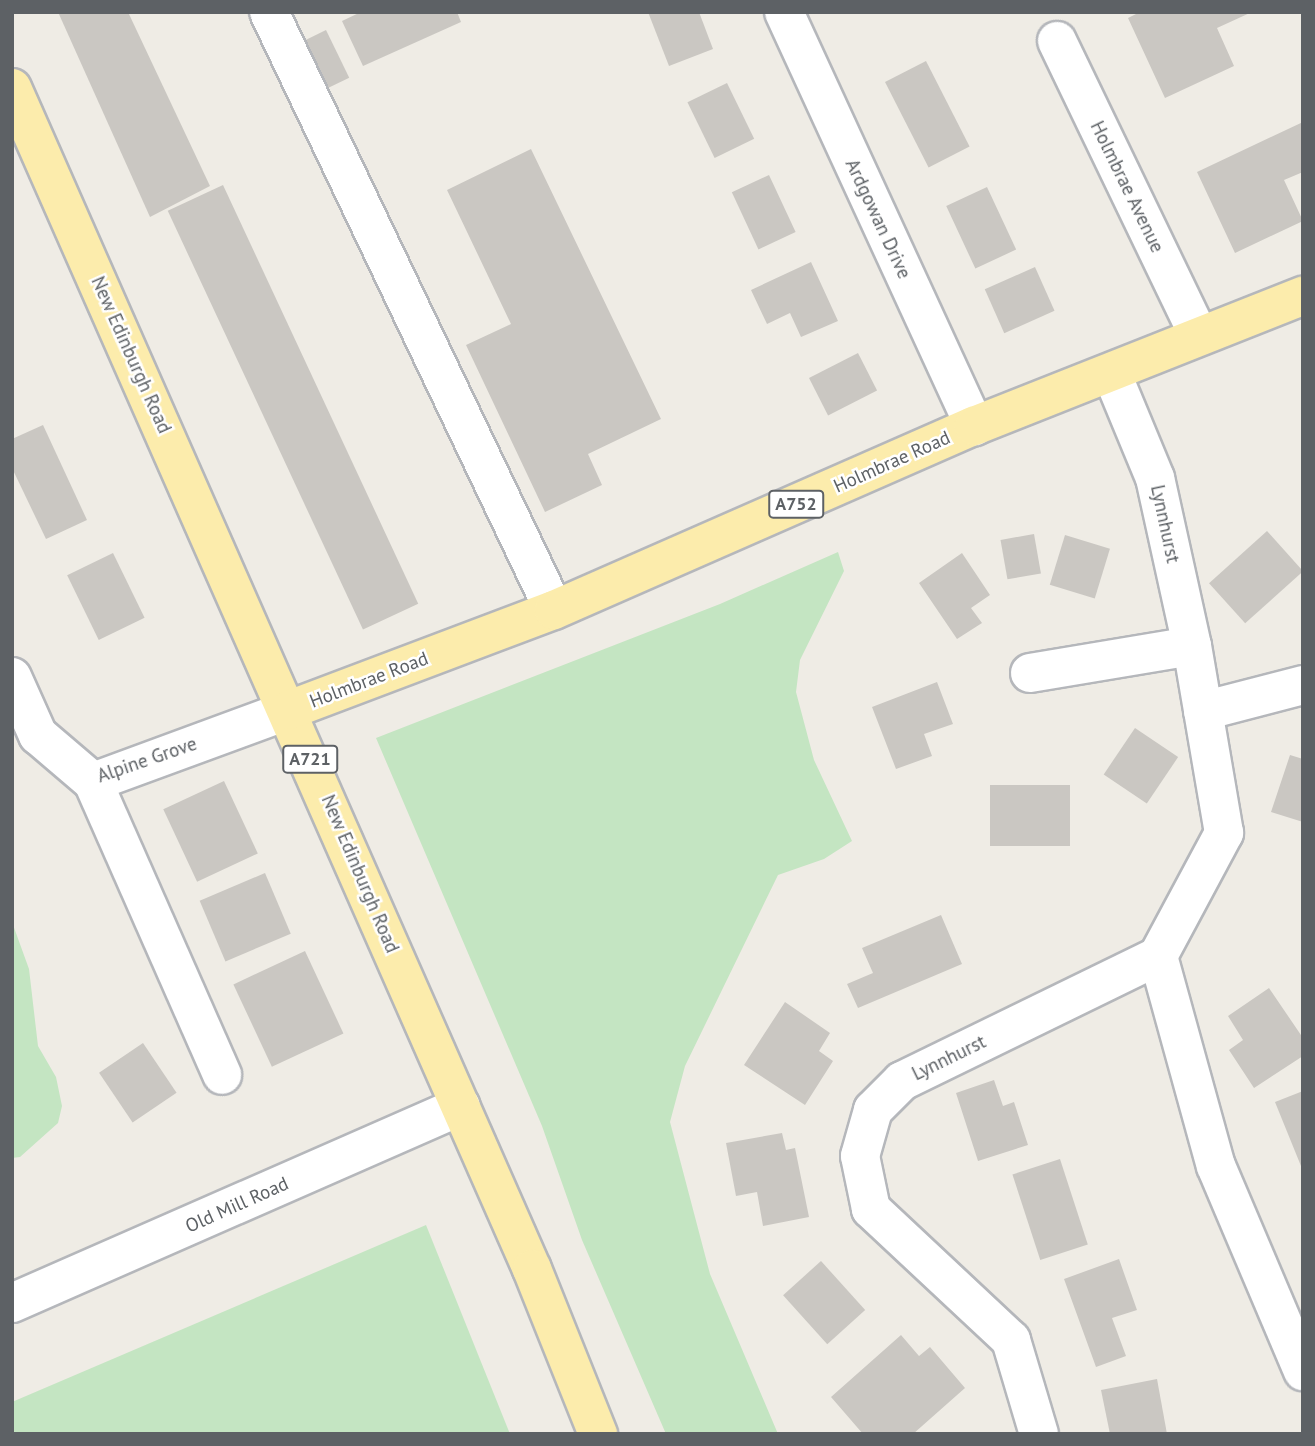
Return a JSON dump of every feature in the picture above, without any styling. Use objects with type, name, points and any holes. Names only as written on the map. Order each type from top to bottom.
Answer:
[{"type":"main road","name":"New Edinburgh Road","points":[[12,88],[289,710],[557,1325],[598,1434]]},
{"type":"main road","name":"Holmbrae Road","points":[[289,710],[554,610],[974,426],[1112,374],[1198,334],[1303,296]]},
{"type":"street","points":[[269,12],[554,610]]},
{"type":"street","name":"Ardgowan Drive","points":[[784,12],[974,426]]},
{"type":"street","name":"Holmbrae Avenue","points":[[1057,41],[1198,334]]},
{"type":"street","name":"Lynnhurst","points":[[1039,1434],[1011,1340],[871,1209],[860,1156],[873,1110],[902,1081],[1158,956],[1224,833],[1192,646],[1156,478],[1112,374]]},
{"type":"street","points":[[1030,673],[1192,646]]},
{"type":"street","name":"Alpine Grove","points":[[12,677],[38,735],[93,782],[289,710]]},
{"type":"street","points":[[1203,711],[1303,685]]},
{"type":"street","points":[[93,782],[222,1075]]},
{"type":"street","points":[[1158,956],[1216,1166],[1303,1371]]},
{"type":"street","name":"Old Mill Road","points":[[12,1303],[461,1106]]},
{"type":"green space","points":[[838,552],[844,571],[800,660],[796,692],[814,760],[852,841],[824,859],[778,875],[685,1066],[670,1122],[710,1274],[778,1434],[666,1434],[582,1240],[542,1126],[376,738],[720,604]]},
{"type":"green space","points":[[12,922],[29,969],[38,1046],[56,1077],[62,1106],[58,1123],[20,1157],[12,1158]]},
{"type":"green space","points":[[426,1225],[510,1434],[12,1434],[12,1402]]},
{"type":"building","points":[[58,12],[128,12],[210,186],[150,217]]},
{"type":"building","points":[[361,12],[457,12],[461,22],[363,66],[342,21]]},
{"type":"building","points":[[648,12],[699,12],[713,49],[669,66]]},
{"type":"building","points":[[1140,12],[1252,12],[1217,28],[1234,66],[1165,98],[1128,18]]},
{"type":"building","points":[[326,30],[349,78],[322,91],[299,43]]},
{"type":"building","points":[[926,61],[970,147],[929,167],[885,82]]},
{"type":"building","points":[[727,83],[754,139],[715,158],[687,102]]},
{"type":"building","points":[[1303,122],[1303,172],[1284,180],[1303,221],[1235,253],[1197,172]]},
{"type":"building","points":[[531,149],[661,419],[588,454],[602,485],[545,512],[466,345],[511,324],[447,190]]},
{"type":"building","points":[[769,175],[796,232],[758,249],[732,192]]},
{"type":"building","points":[[223,185],[418,604],[363,629],[168,211]]},
{"type":"building","points":[[987,187],[1016,250],[975,269],[946,206]]},
{"type":"building","points":[[811,262],[838,321],[801,337],[790,313],[767,324],[751,290]]},
{"type":"building","points":[[1035,267],[1055,311],[1004,333],[985,289]]},
{"type":"building","points":[[858,353],[877,390],[828,415],[809,378]]},
{"type":"building","points":[[43,425],[87,520],[46,539],[12,468],[12,439]]},
{"type":"building","points":[[1267,531],[1303,571],[1245,623],[1209,583]]},
{"type":"building","points":[[1034,534],[1041,573],[1007,579],[1001,540]]},
{"type":"building","points":[[1065,535],[1110,549],[1095,598],[1050,585]]},
{"type":"building","points":[[113,553],[145,618],[99,640],[67,575]]},
{"type":"building","points":[[962,553],[990,595],[971,608],[982,623],[957,639],[919,583]]},
{"type":"building","points":[[937,682],[953,724],[924,734],[932,756],[896,769],[872,707]]},
{"type":"building","points":[[1135,728],[1178,757],[1147,804],[1104,774]]},
{"type":"building","points":[[1290,755],[1303,759],[1303,822],[1271,812]]},
{"type":"building","points":[[224,781],[258,854],[197,882],[163,809]]},
{"type":"building","points":[[990,785],[1070,785],[1070,846],[990,846]]},
{"type":"building","points":[[265,873],[291,934],[225,961],[200,901]]},
{"type":"building","points":[[941,915],[962,964],[858,1008],[847,984],[873,973],[862,948]]},
{"type":"building","points":[[305,951],[343,1033],[272,1067],[233,984]]},
{"type":"building","points":[[1269,988],[1303,1038],[1303,1056],[1254,1088],[1229,1050],[1243,1040],[1228,1016]]},
{"type":"building","points":[[785,1002],[830,1033],[819,1051],[833,1061],[805,1105],[744,1065]]},
{"type":"building","points":[[143,1043],[177,1093],[133,1122],[99,1073]]},
{"type":"building","points":[[994,1080],[1003,1106],[1014,1102],[1028,1145],[978,1161],[956,1093]]},
{"type":"building","points":[[1303,1091],[1303,1171],[1275,1102]]},
{"type":"building","points":[[782,1133],[786,1150],[795,1148],[809,1217],[763,1226],[757,1192],[736,1196],[726,1143]]},
{"type":"building","points":[[1060,1159],[1088,1245],[1040,1260],[1012,1174]]},
{"type":"building","points":[[1119,1259],[1137,1310],[1112,1318],[1126,1356],[1096,1367],[1064,1279]]},
{"type":"building","points":[[821,1261],[865,1310],[827,1344],[783,1295]]},
{"type":"building","points":[[901,1335],[919,1356],[930,1347],[965,1388],[913,1434],[863,1434],[831,1397]]},
{"type":"building","points":[[1157,1379],[1167,1434],[1110,1434],[1101,1390]]}]
